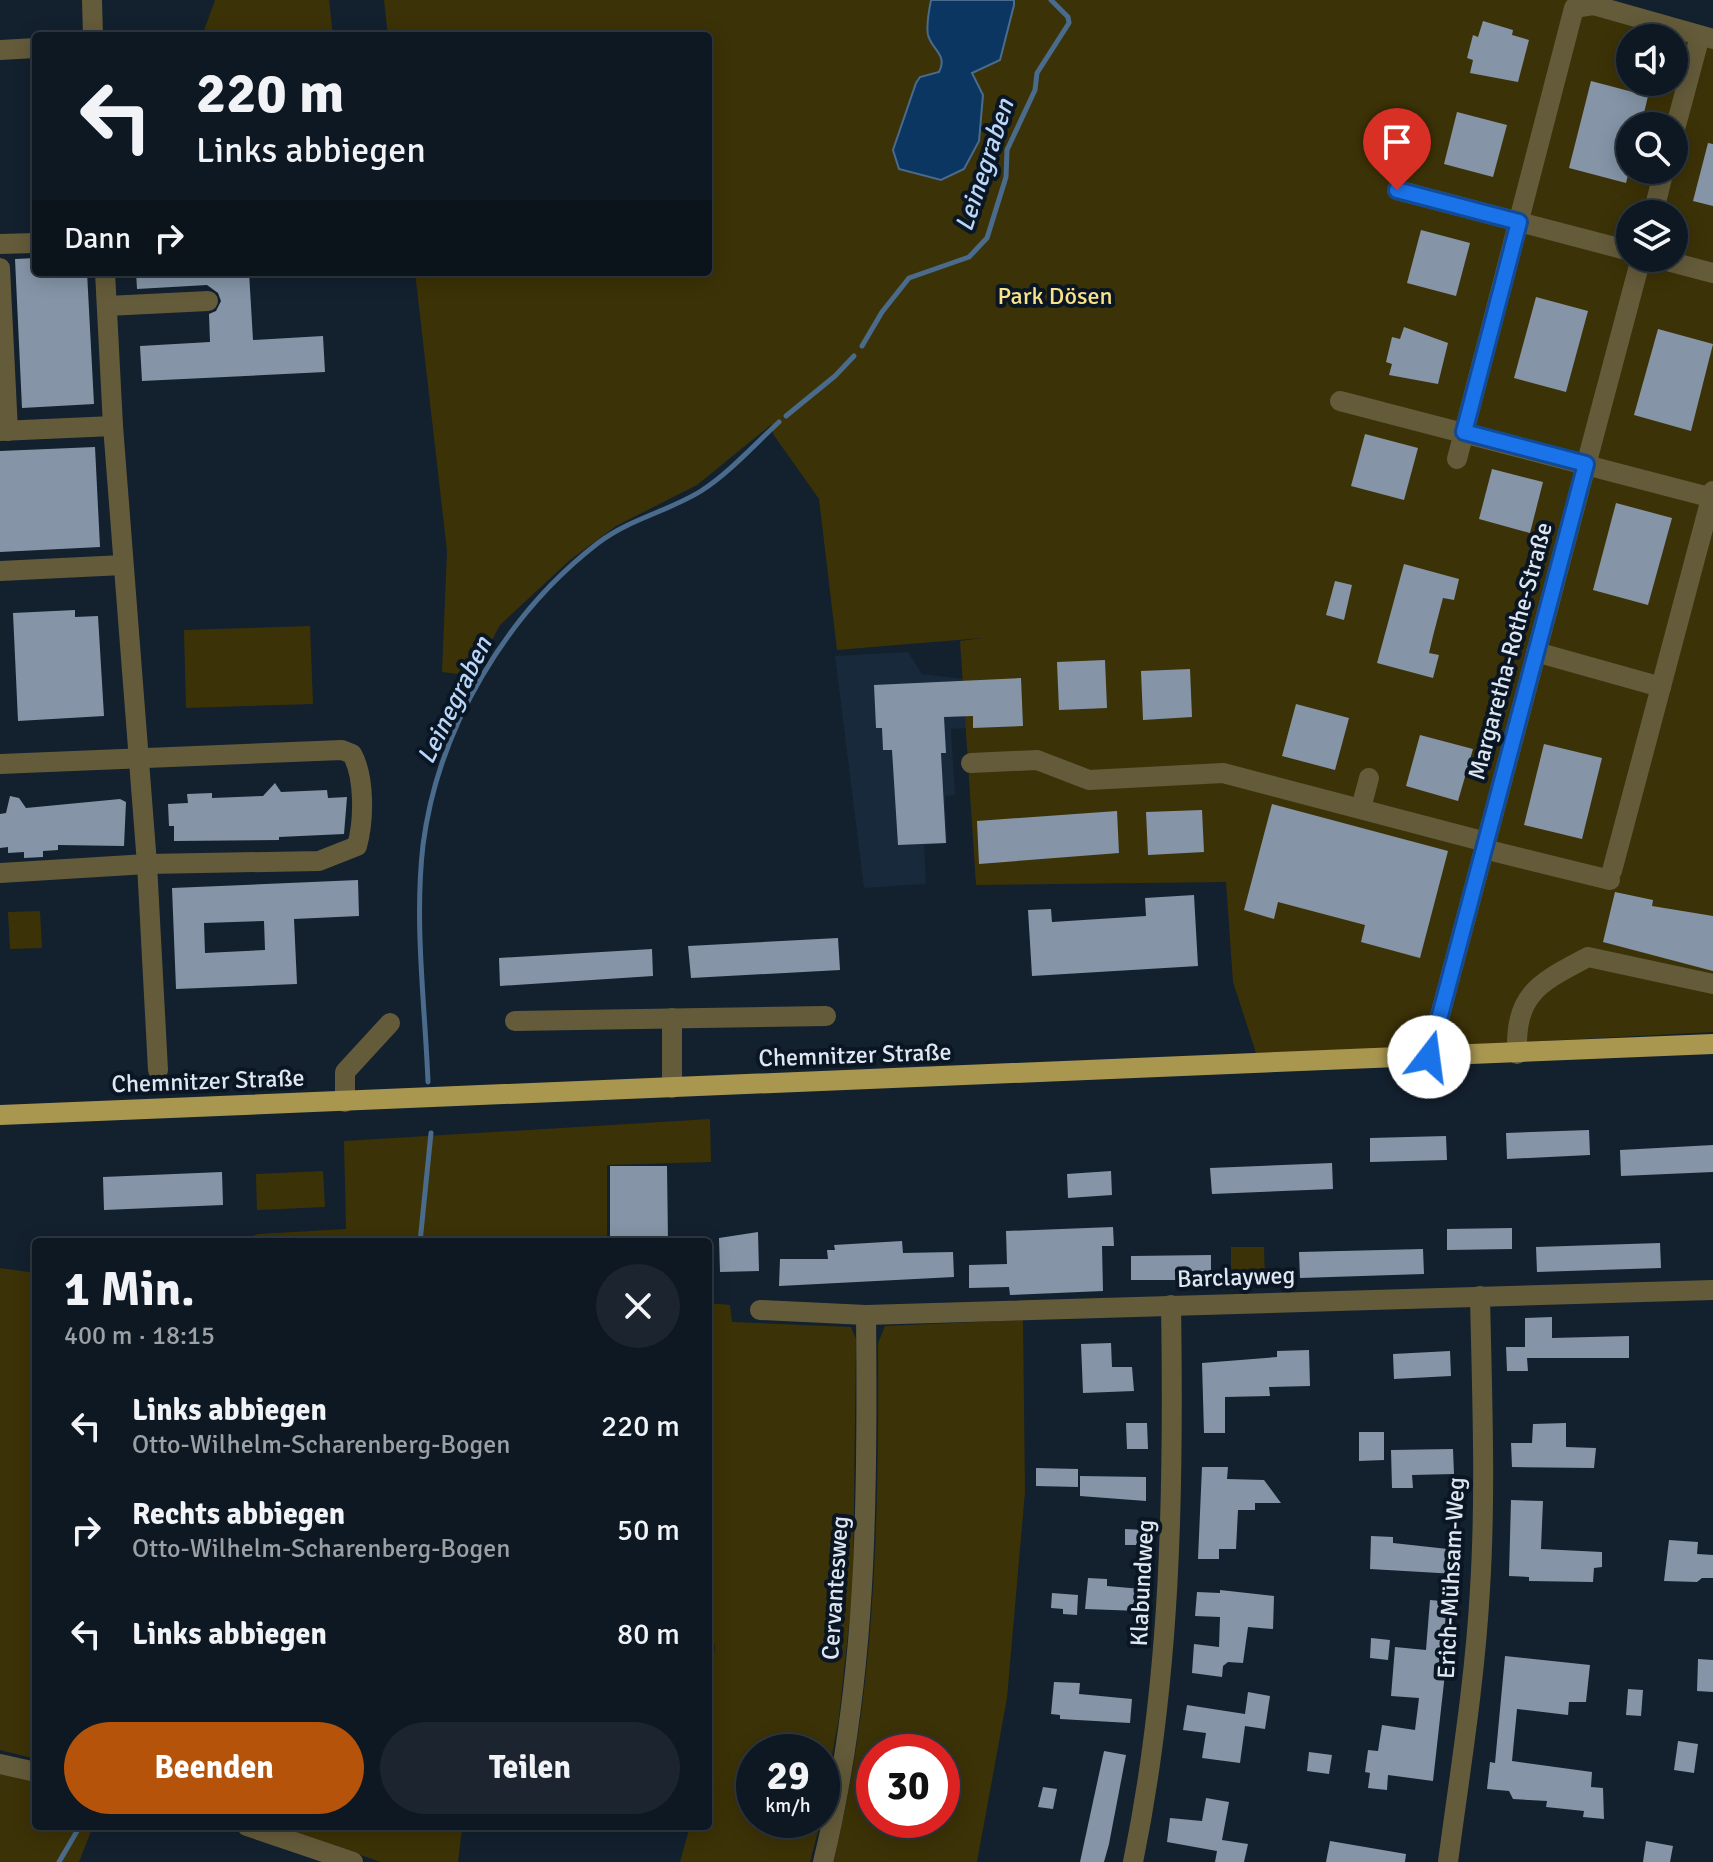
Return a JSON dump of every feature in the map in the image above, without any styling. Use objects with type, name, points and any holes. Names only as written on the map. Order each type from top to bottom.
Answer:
[{"type":"main road","name":"Chemnitzer Straße","points":[[0,1115],[1713,1044]]},
{"type":"street","points":[[92,0],[93,32]]},
{"type":"street","points":[[1457,459],[1574,8],[1593,5],[1706,37],[1681,112]]},
{"type":"street","points":[[0,50],[32,48]]},
{"type":"street","points":[[1397,190],[1616,247]]},
{"type":"street","points":[[0,244],[32,243]]},
{"type":"street","points":[[1688,266],[1713,273]]},
{"type":"street","points":[[0,268],[4,431],[113,426]]},
{"type":"street","name":"Margaretha-Rothe-Straße","points":[[1429,1057],[1637,272]]},
{"type":"street","points":[[105,276],[113,426],[147,864],[158,1070]]},
{"type":"street","points":[[107,306],[208,301]]},
{"type":"street","points":[[971,763],[1037,760],[1089,780],[1223,773],[1361,808],[1485,846],[1611,875],[1712,496],[1340,401]]},
{"type":"street","points":[[0,571],[123,565]]},
{"type":"street","points":[[1536,652],[1661,687]]},
{"type":"street","points":[[0,764],[342,750],[352,754],[359,765],[360,833],[357,846],[341,855],[319,861],[147,864],[0,873]]},
{"type":"street","points":[[1361,808],[1369,778]]},
{"type":"street","points":[[1517,1054],[1516,1027],[1521,1007],[1534,989],[1588,957],[1713,984]]},
{"type":"street","points":[[515,1021],[826,1016]]},
{"type":"street","points":[[672,1018],[672,1088]]},
{"type":"street","points":[[345,1102],[345,1072],[390,1023]]},
{"type":"street","name":"Barclayweg","points":[[760,1310],[866,1315],[1713,1290]]},
{"type":"street","name":"Erich-Mühsam-Weg","points":[[1448,1862],[1472,1683],[1480,1590],[1484,1499],[1480,1296]]},
{"type":"street","name":"Klabundweg","points":[[1133,1862],[1144,1809],[1166,1638],[1174,1468],[1171,1305]]},
{"type":"street","name":"Cervantesweg","points":[[823,1862],[850,1720],[864,1590],[868,1471],[866,1315]]},
{"type":"street","points":[[0,1764],[32,1771]]},
{"type":"street","points":[[259,1830],[353,1862]]},
{"type":"shaded area","points":[[908,652],[922,674],[963,679],[971,728],[951,729],[955,795],[945,796],[947,843],[924,845],[926,884],[864,888],[835,656]]},
{"type":"green space","points":[[215,0],[329,0],[333,32],[203,32]]},
{"type":"green space","name":"Park Dösen","points":[[384,0],[1573,0],[1664,24],[1616,24],[1616,96],[1688,96],[1688,30],[1713,37],[1713,1032],[1257,1056],[1233,982],[1226,882],[976,885],[960,641],[982,638],[837,650],[819,499],[773,434],[772,424],[697,485],[616,526],[570,560],[500,625],[473,676],[442,672],[447,551],[415,276],[712,276],[712,32],[388,32]]},
{"type":"green space","points":[[310,626],[313,704],[186,708],[184,630]]},
{"type":"green space","points":[[40,911],[42,948],[10,949],[8,912]]},
{"type":"green space","points":[[710,1119],[711,1162],[607,1165],[607,1238],[248,1238],[258,1234],[346,1229],[344,1141]]},
{"type":"green space","points":[[323,1171],[325,1207],[257,1210],[256,1174]]},
{"type":"green space","points":[[1231,1247],[1264,1247],[1265,1277],[1231,1278]]},
{"type":"green space","points":[[0,1268],[32,1272],[32,1758],[0,1750]]},
{"type":"green space","points":[[712,1303],[730,1305],[732,1322],[851,1327],[856,1339],[853,1587],[836,1734],[736,1734],[736,1838],[816,1838],[810,1862],[680,1862],[689,1830],[712,1830],[712,1673],[715,1645],[712,1645]]},
{"type":"green space","points":[[1023,1320],[1025,1492],[1007,1698],[977,1862],[833,1862],[856,1746],[856,1838],[960,1838],[960,1734],[858,1734],[876,1539],[878,1343],[885,1326]]},
{"type":"green space","points":[[0,1774],[32,1780],[32,1830],[91,1830],[79,1862],[0,1862]]},
{"type":"green space","points":[[288,1830],[462,1830],[458,1862],[381,1862]]},
{"type":"water","points":[[931,0],[1014,0],[1000,60],[972,73],[983,95],[979,141],[964,169],[941,180],[899,169],[893,150],[916,83],[920,77],[939,72],[941,66],[941,57],[928,35]]},
{"type":"building","points":[[1483,21],[1513,30],[1512,35],[1529,40],[1518,82],[1470,73],[1473,60],[1467,58],[1473,35],[1478,37]]},
{"type":"building","points":[[1591,81],[1616,88],[1616,96],[1648,96],[1644,112],[1616,112],[1616,180],[1569,168]]},
{"type":"building","points":[[1457,112],[1507,125],[1493,177],[1444,164]]},
{"type":"building","points":[[1708,143],[1713,144],[1713,206],[1693,201]]},
{"type":"building","points":[[1421,230],[1470,243],[1456,296],[1407,283]]},
{"type":"building","points":[[32,258],[32,276],[87,276],[94,404],[22,408],[15,259]]},
{"type":"building","points":[[136,276],[249,276],[253,340],[323,336],[325,372],[142,381],[140,346],[210,342],[209,314],[216,311],[221,301],[218,293],[207,285],[137,289]]},
{"type":"building","points":[[1536,297],[1588,311],[1566,392],[1514,378]]},
{"type":"building","points":[[1404,327],[1448,343],[1438,384],[1389,375],[1392,364],[1386,362],[1392,337],[1400,339]]},
{"type":"building","points":[[1658,329],[1713,344],[1691,431],[1634,415]]},
{"type":"building","points":[[1365,434],[1418,448],[1404,500],[1351,486]]},
{"type":"building","points":[[95,447],[100,547],[0,552],[0,451]]},
{"type":"building","points":[[1492,469],[1543,482],[1530,533],[1479,519]]},
{"type":"building","points":[[1616,503],[1672,518],[1648,605],[1593,590]]},
{"type":"building","points":[[1404,564],[1459,579],[1454,600],[1443,598],[1433,636],[1429,653],[1439,655],[1433,678],[1377,663]]},
{"type":"building","points":[[1335,581],[1352,585],[1344,620],[1326,615]]},
{"type":"building","points":[[75,610],[75,617],[98,616],[104,716],[18,721],[13,613]]},
{"type":"building","points":[[1105,660],[1107,708],[1059,710],[1057,662]]},
{"type":"building","points":[[1190,669],[1192,717],[1143,720],[1141,671]]},
{"type":"building","points":[[1021,678],[1023,726],[973,728],[973,716],[944,717],[946,753],[941,753],[946,843],[898,845],[892,750],[883,750],[882,728],[876,728],[874,685]]},
{"type":"building","points":[[1296,704],[1349,718],[1335,770],[1282,756]]},
{"type":"building","points":[[1420,735],[1473,749],[1458,801],[1406,786]]},
{"type":"building","points":[[1544,744],[1602,758],[1582,839],[1524,825]]},
{"type":"building","points":[[275,783],[281,792],[327,790],[328,798],[347,797],[344,834],[279,837],[279,840],[174,841],[174,826],[169,826],[168,804],[188,803],[187,794],[212,793],[212,798],[263,796]]},
{"type":"building","points":[[10,796],[19,798],[26,808],[120,799],[126,802],[124,846],[58,845],[58,850],[43,851],[43,857],[24,858],[24,852],[8,853],[8,847],[0,848],[0,814],[6,813]]},
{"type":"building","points":[[1272,804],[1448,851],[1420,958],[1361,942],[1365,925],[1278,902],[1274,919],[1244,910]]},
{"type":"building","points":[[1202,810],[1204,852],[1148,855],[1146,812]]},
{"type":"building","points":[[1117,811],[1119,853],[979,864],[977,821]]},
{"type":"building","points":[[358,880],[359,916],[294,919],[297,984],[176,989],[172,888]],"holes":[[[264,921],[265,950],[205,953],[204,923]]]},
{"type":"building","points":[[1615,892],[1653,900],[1652,906],[1713,916],[1713,971],[1603,942]]},
{"type":"building","points":[[1194,895],[1198,966],[1032,976],[1028,910],[1051,909],[1052,922],[1146,916],[1145,898]]},
{"type":"building","points":[[838,938],[840,970],[691,978],[688,946]]},
{"type":"building","points":[[652,949],[653,976],[500,986],[499,958]]},
{"type":"building","points":[[1589,1130],[1590,1155],[1507,1159],[1506,1133]]},
{"type":"building","points":[[1446,1136],[1447,1160],[1370,1162],[1370,1138]]},
{"type":"building","points":[[1713,1145],[1713,1172],[1621,1176],[1620,1150]]},
{"type":"building","points":[[1332,1163],[1333,1189],[1212,1194],[1210,1168]]},
{"type":"building","points":[[610,1166],[667,1166],[668,1238],[610,1238]]},
{"type":"building","points":[[1111,1171],[1112,1195],[1068,1198],[1067,1174]]},
{"type":"building","points":[[222,1172],[223,1205],[104,1210],[103,1177]]},
{"type":"building","points":[[1113,1227],[1114,1246],[1102,1246],[1103,1291],[1010,1295],[1009,1287],[969,1288],[969,1265],[1007,1264],[1006,1231]]},
{"type":"building","points":[[1512,1228],[1512,1249],[1447,1250],[1447,1229]]},
{"type":"building","points":[[758,1232],[759,1271],[720,1272],[719,1238]]},
{"type":"building","points":[[902,1241],[903,1253],[953,1252],[954,1277],[779,1286],[780,1259],[828,1259],[827,1250],[835,1250],[834,1245]]},
{"type":"building","points":[[1660,1243],[1661,1268],[1537,1272],[1536,1247]]},
{"type":"building","points":[[1423,1249],[1424,1274],[1300,1278],[1299,1252]]},
{"type":"building","points":[[1211,1255],[1211,1280],[1131,1280],[1131,1256]]},
{"type":"building","points":[[1552,1317],[1552,1338],[1629,1336],[1629,1358],[1527,1358],[1528,1371],[1507,1371],[1506,1347],[1525,1347],[1525,1318]]},
{"type":"building","points":[[1111,1343],[1112,1367],[1132,1367],[1134,1391],[1083,1393],[1081,1344]]},
{"type":"building","points":[[1309,1350],[1310,1386],[1269,1387],[1270,1396],[1225,1397],[1225,1433],[1204,1433],[1202,1363],[1277,1357],[1277,1351]]},
{"type":"building","points":[[1450,1351],[1451,1376],[1394,1379],[1393,1354]]},
{"type":"building","points":[[1126,1423],[1147,1423],[1148,1449],[1127,1449]]},
{"type":"building","points":[[1566,1423],[1566,1447],[1596,1448],[1594,1468],[1512,1467],[1511,1443],[1532,1443],[1533,1424]]},
{"type":"building","points":[[1359,1432],[1384,1432],[1384,1460],[1359,1461]]},
{"type":"building","points":[[1453,1449],[1454,1474],[1412,1475],[1413,1488],[1392,1488],[1391,1450]]},
{"type":"building","points":[[1202,1467],[1228,1467],[1227,1479],[1264,1480],[1281,1503],[1255,1503],[1255,1510],[1238,1510],[1236,1549],[1219,1549],[1219,1559],[1198,1559]]},
{"type":"building","points":[[1036,1468],[1078,1469],[1078,1487],[1036,1486]]},
{"type":"building","points":[[1080,1476],[1146,1477],[1146,1501],[1080,1496]]},
{"type":"building","points":[[1511,1500],[1543,1501],[1541,1549],[1602,1552],[1602,1567],[1594,1568],[1593,1582],[1529,1581],[1529,1577],[1509,1576]]},
{"type":"building","points":[[1125,1529],[1144,1530],[1143,1545],[1125,1545]]},
{"type":"building","points":[[1371,1536],[1393,1537],[1393,1543],[1457,1550],[1456,1574],[1370,1569]]},
{"type":"building","points":[[1669,1540],[1698,1542],[1697,1554],[1713,1555],[1713,1578],[1702,1578],[1697,1582],[1664,1581]]},
{"type":"building","points":[[1088,1578],[1107,1579],[1107,1586],[1142,1589],[1140,1611],[1085,1609]]},
{"type":"building","points":[[1220,1590],[1274,1596],[1273,1629],[1248,1627],[1243,1663],[1228,1662],[1223,1666],[1222,1677],[1192,1673],[1194,1644],[1219,1647],[1220,1617],[1195,1616],[1197,1592],[1220,1593]]},
{"type":"building","points":[[1052,1593],[1078,1595],[1077,1615],[1063,1614],[1063,1609],[1051,1608]]},
{"type":"building","points":[[1430,1600],[1453,1602],[1433,1781],[1388,1775],[1387,1790],[1368,1788],[1370,1773],[1365,1772],[1368,1750],[1378,1751],[1382,1725],[1415,1730],[1419,1698],[1391,1696],[1395,1647],[1426,1650]]},
{"type":"building","points":[[1371,1638],[1390,1640],[1388,1660],[1370,1658]]},
{"type":"building","points":[[1505,1656],[1590,1665],[1586,1702],[1569,1702],[1568,1715],[1517,1709],[1512,1761],[1592,1772],[1591,1787],[1603,1788],[1604,1819],[1583,1817],[1584,1811],[1546,1807],[1547,1801],[1513,1799],[1509,1791],[1487,1789],[1490,1762],[1495,1763]]},
{"type":"building","points":[[1698,1659],[1713,1660],[1713,1692],[1697,1691]]},
{"type":"building","points":[[1054,1682],[1080,1683],[1079,1694],[1132,1699],[1130,1723],[1060,1719],[1060,1715],[1051,1714]]},
{"type":"building","points":[[1628,1689],[1643,1690],[1641,1716],[1626,1715]]},
{"type":"building","points":[[1248,1692],[1270,1696],[1265,1729],[1245,1726],[1240,1763],[1202,1758],[1206,1733],[1183,1730],[1187,1705],[1245,1714]]},
{"type":"building","points":[[1678,1741],[1698,1744],[1694,1773],[1674,1770]]},
{"type":"building","points":[[1104,1751],[1126,1755],[1109,1844],[1104,1862],[1080,1862]]},
{"type":"building","points":[[1309,1752],[1332,1755],[1329,1774],[1307,1771]]},
{"type":"building","points":[[1043,1787],[1057,1789],[1053,1809],[1038,1807]]},
{"type":"building","points":[[1206,1798],[1229,1802],[1222,1840],[1248,1844],[1244,1862],[1215,1862],[1217,1851],[1167,1842],[1170,1818],[1202,1821]]},
{"type":"building","points":[[1330,1841],[1406,1854],[1405,1862],[1326,1862]]},
{"type":"building","points":[[1646,1841],[1673,1846],[1670,1862],[1643,1862]]},
{"type":"waterway","name":"Leinegraben","points":[[862,346],[882,312],[909,278],[969,257],[987,238],[1006,177],[1007,150],[1035,90],[1037,73],[1069,23],[1068,17],[1051,0]]},
{"type":"waterway","name":"Leinegraben","points":[[786,416],[835,376],[854,356]]},
{"type":"waterway","name":"Leinegraben","points":[[428,1082],[420,934],[423,845],[431,801],[444,758],[482,677],[506,639],[534,604],[598,543],[701,491],[779,422]]},
{"type":"waterway","name":"Leinegraben","points":[[420,1238],[431,1133]]},
{"type":"waterway","name":"Leinegraben","points":[[59,1862],[78,1830]]},
{"type":"route","points":[[1397,190],[1519,222],[1464,432],[1586,464],[1429,1057]]}]
